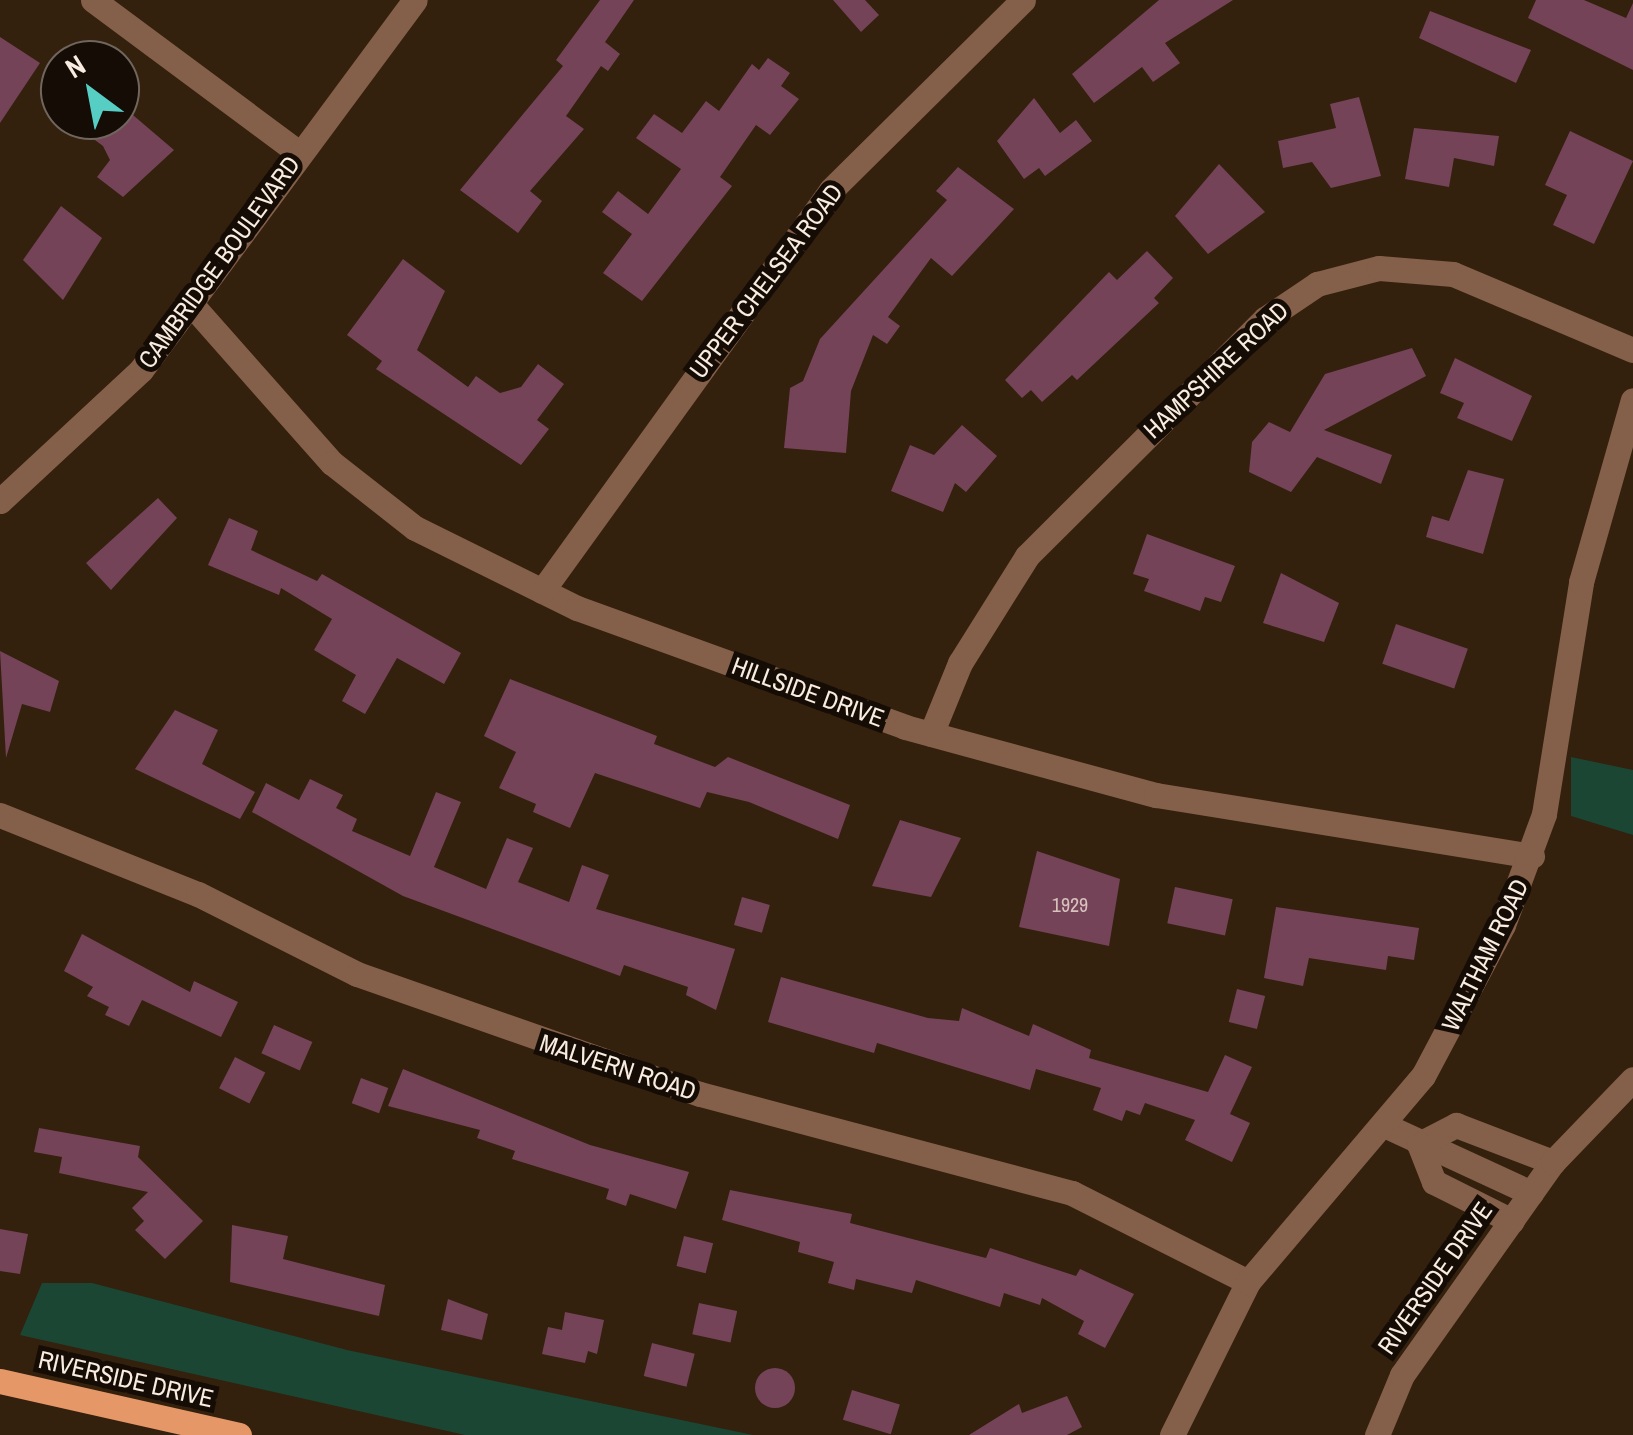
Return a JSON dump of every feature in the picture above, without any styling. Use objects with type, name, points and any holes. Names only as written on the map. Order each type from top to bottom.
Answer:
[{"type":"main road","name":"RIVERSIDE DRIVE","points":[[0,1381],[239,1435]]},
{"type":"street","points":[[93,0],[299,153]]},
{"type":"street","name":"CAMBRIDGE BOULEVARD","points":[[0,501],[101,414],[192,305],[299,153],[415,0]]},
{"type":"street","name":"UPPER CHELSEA ROAD","points":[[542,590],[830,190],[1023,0]]},
{"type":"street","name":"HAMPSHIRE ROAD","points":[[932,734],[960,663],[1027,556],[1302,292],[1352,271],[1414,266],[1507,292],[1633,350]]},
{"type":"street","name":"HILLSIDE DRIVE","points":[[192,305],[332,464],[415,528],[542,590],[932,734],[1156,794],[1532,856]]},
{"type":"street","name":"WALTHAM ROAD","points":[[1172,1435],[1248,1282],[1384,1125],[1450,1032],[1532,856],[1581,582],[1633,400]]},
{"type":"street","name":"MALVERN ROAD","points":[[0,814],[163,878],[357,974],[700,1094],[1072,1193],[1248,1282]]},
{"type":"street","name":"RIVERSIDE DRIVE","points":[[1377,1435],[1402,1374],[1553,1162],[1633,1079]]},
{"type":"street","points":[[1384,1125],[1531,1193]]},
{"type":"street","points":[[1419,1144],[1456,1126],[1553,1162]]},
{"type":"street","points":[[1419,1144],[1434,1182],[1512,1221]]},
{"type":"green space","points":[[1571,757],[1633,770],[1633,835],[1571,816]]},
{"type":"green space","points":[[42,1283],[92,1283],[347,1350],[753,1435],[465,1435],[20,1335]]},
{"type":"building","points":[[600,0],[634,0],[605,42],[620,54],[608,71],[601,66],[566,116],[584,129],[530,191],[542,201],[518,233],[460,190],[563,66],[556,60]]},
{"type":"building","points":[[833,0],[865,0],[879,15],[861,32]]},
{"type":"building","points":[[1159,0],[1233,0],[1165,43],[1180,63],[1153,82],[1142,67],[1094,103],[1072,74]]},
{"type":"building","points":[[1536,0],[1584,0],[1626,18],[1633,3],[1633,70],[1528,18]]},
{"type":"building","points":[[1430,11],[1531,50],[1516,83],[1419,38]]},
{"type":"building","points":[[0,37],[40,63],[0,123]]},
{"type":"building","points":[[768,58],[790,73],[781,86],[799,99],[770,135],[756,125],[720,177],[732,186],[642,301],[603,273],[632,234],[602,212],[618,191],[648,214],[681,169],[636,138],[654,114],[682,133],[706,101],[719,111],[752,64],[759,70]]},
{"type":"building","points":[[1359,97],[1381,176],[1331,188],[1312,162],[1283,168],[1278,141],[1336,128],[1330,104]]},
{"type":"building","points":[[1034,98],[1060,133],[1076,120],[1092,141],[1045,176],[1039,168],[1024,179],[997,141]]},
{"type":"building","points":[[140,121],[174,150],[123,197],[97,177],[110,160],[95,140],[140,140]]},
{"type":"building","points":[[1414,128],[1499,136],[1494,166],[1454,158],[1449,187],[1405,179]]},
{"type":"building","points":[[1570,131],[1633,161],[1594,244],[1553,225],[1567,195],[1545,185]]},
{"type":"building","points":[[1219,164],[1265,212],[1208,254],[1175,216]]},
{"type":"building","points":[[958,167],[1014,209],[952,276],[931,258],[888,317],[900,326],[887,344],[873,335],[851,391],[846,453],[784,448],[790,388],[803,381],[820,339],[947,200],[936,191]]},
{"type":"building","points":[[61,206],[102,238],[63,300],[23,260]]},
{"type":"building","points":[[1147,251],[1173,278],[1154,298],[1159,303],[1077,380],[1072,375],[1042,402],[1031,390],[1022,398],[1005,380],[1109,272],[1117,280]]},
{"type":"building","points":[[403,259],[445,291],[417,350],[468,387],[476,376],[500,393],[521,387],[538,364],[564,384],[537,420],[549,429],[521,465],[376,369],[382,361],[347,335]]},
{"type":"building","points":[[1412,348],[1426,376],[1324,430],[1392,455],[1381,484],[1317,457],[1291,492],[1249,472],[1252,442],[1269,422],[1290,432],[1325,374]]},
{"type":"building","points":[[1455,358],[1532,396],[1512,441],[1457,418],[1464,403],[1440,393]]},
{"type":"building","points":[[962,425],[997,456],[966,492],[955,483],[943,512],[891,491],[910,445],[934,455]]},
{"type":"building","points":[[1468,470],[1504,479],[1483,554],[1426,537],[1432,516],[1449,521]]},
{"type":"building","points":[[158,498],[177,518],[111,590],[86,563]]},
{"type":"building","points":[[229,518],[258,531],[251,550],[317,581],[322,574],[461,653],[444,684],[397,658],[365,714],[342,701],[356,675],[314,650],[332,619],[281,588],[279,595],[208,565]]},
{"type":"building","points":[[1147,534],[1235,566],[1221,602],[1205,597],[1200,611],[1144,591],[1149,579],[1133,574]]},
{"type":"building","points":[[1281,573],[1339,603],[1324,642],[1263,623]]},
{"type":"building","points":[[1396,624],[1468,649],[1454,688],[1382,664]]},
{"type":"building","points":[[0,651],[59,681],[50,712],[22,704],[6,758]]},
{"type":"building","points":[[510,679],[657,736],[654,744],[715,767],[728,757],[850,805],[838,839],[749,802],[707,792],[700,808],[595,773],[570,828],[533,812],[536,804],[499,788],[516,752],[484,736]]},
{"type":"building","points":[[175,710],[218,730],[202,764],[255,792],[240,819],[135,769]]},
{"type":"building","points":[[310,779],[343,795],[336,808],[357,819],[352,831],[410,856],[436,792],[461,802],[434,867],[486,889],[507,838],[533,848],[518,882],[569,902],[582,865],[609,875],[596,909],[735,949],[716,1010],[686,995],[688,987],[624,965],[620,976],[403,896],[252,812],[266,783],[299,800]]},
{"type":"building","points":[[900,820],[961,838],[931,897],[872,886]]},
{"type":"building","points":[[1037,851],[1120,879],[1109,946],[1019,927]]},
{"type":"building","points":[[1175,887],[1233,899],[1225,935],[1167,923]]},
{"type":"building","points":[[742,897],[770,905],[762,933],[734,925]]},
{"type":"building","points":[[1276,907],[1419,928],[1414,960],[1388,956],[1386,970],[1309,958],[1303,986],[1264,978]]},
{"type":"building","points":[[82,934],[190,992],[194,981],[238,1002],[221,1037],[142,1000],[129,1026],[105,1015],[109,1007],[87,996],[93,987],[64,971]]},
{"type":"building","points":[[781,977],[928,1018],[959,1021],[962,1008],[1029,1036],[1033,1024],[1091,1050],[1089,1058],[1208,1092],[1225,1055],[1252,1067],[1230,1114],[1250,1123],[1232,1162],[1185,1140],[1195,1120],[1145,1103],[1140,1115],[1126,1110],[1122,1121],[1093,1110],[1101,1088],[1036,1069],[1030,1090],[877,1043],[874,1053],[768,1022]]},
{"type":"building","points":[[1237,989],[1265,996],[1257,1029],[1229,1022]]},
{"type":"building","points":[[274,1025],[312,1042],[300,1070],[261,1053]]},
{"type":"building","points":[[235,1057],[265,1072],[249,1104],[219,1088]]},
{"type":"building","points":[[403,1069],[590,1145],[689,1172],[676,1209],[630,1194],[626,1206],[606,1199],[609,1189],[512,1159],[515,1151],[477,1138],[480,1130],[388,1106]]},
{"type":"building","points":[[361,1078],[388,1088],[379,1113],[352,1103]]},
{"type":"building","points":[[39,1128],[140,1146],[138,1157],[203,1221],[165,1259],[135,1230],[144,1221],[132,1208],[148,1192],[59,1173],[62,1157],[34,1152]]},
{"type":"building","points":[[730,1190],[852,1214],[850,1223],[986,1258],[990,1248],[1076,1276],[1080,1269],[1134,1294],[1105,1348],[1078,1334],[1084,1321],[1042,1298],[1040,1305],[1004,1293],[1000,1307],[916,1280],[912,1293],[856,1279],[854,1290],[828,1283],[834,1262],[798,1252],[800,1242],[722,1220]]},
{"type":"building","points":[[232,1225],[288,1236],[283,1259],[385,1285],[379,1316],[230,1282]]},
{"type":"building","points":[[0,1229],[28,1234],[20,1274],[0,1271]]},
{"type":"building","points":[[684,1236],[713,1243],[706,1273],[677,1266]]},
{"type":"building","points":[[448,1299],[488,1314],[482,1340],[441,1330]]},
{"type":"building","points":[[699,1303],[737,1311],[730,1342],[692,1334]]},
{"type":"building","points":[[565,1312],[604,1320],[597,1354],[588,1351],[585,1363],[542,1354],[548,1327],[562,1330]]},
{"type":"building","points":[[652,1343],[695,1354],[686,1387],[644,1376]]},
{"type":"building","points":[[775,1368],[789,1374],[795,1388],[789,1402],[775,1408],[761,1402],[755,1388],[761,1374]]},
{"type":"building","points":[[852,1390],[900,1405],[891,1434],[843,1420]]},
{"type":"building","points":[[1067,1396],[1082,1427],[1067,1435],[969,1435],[1019,1404],[1022,1413]]}]
